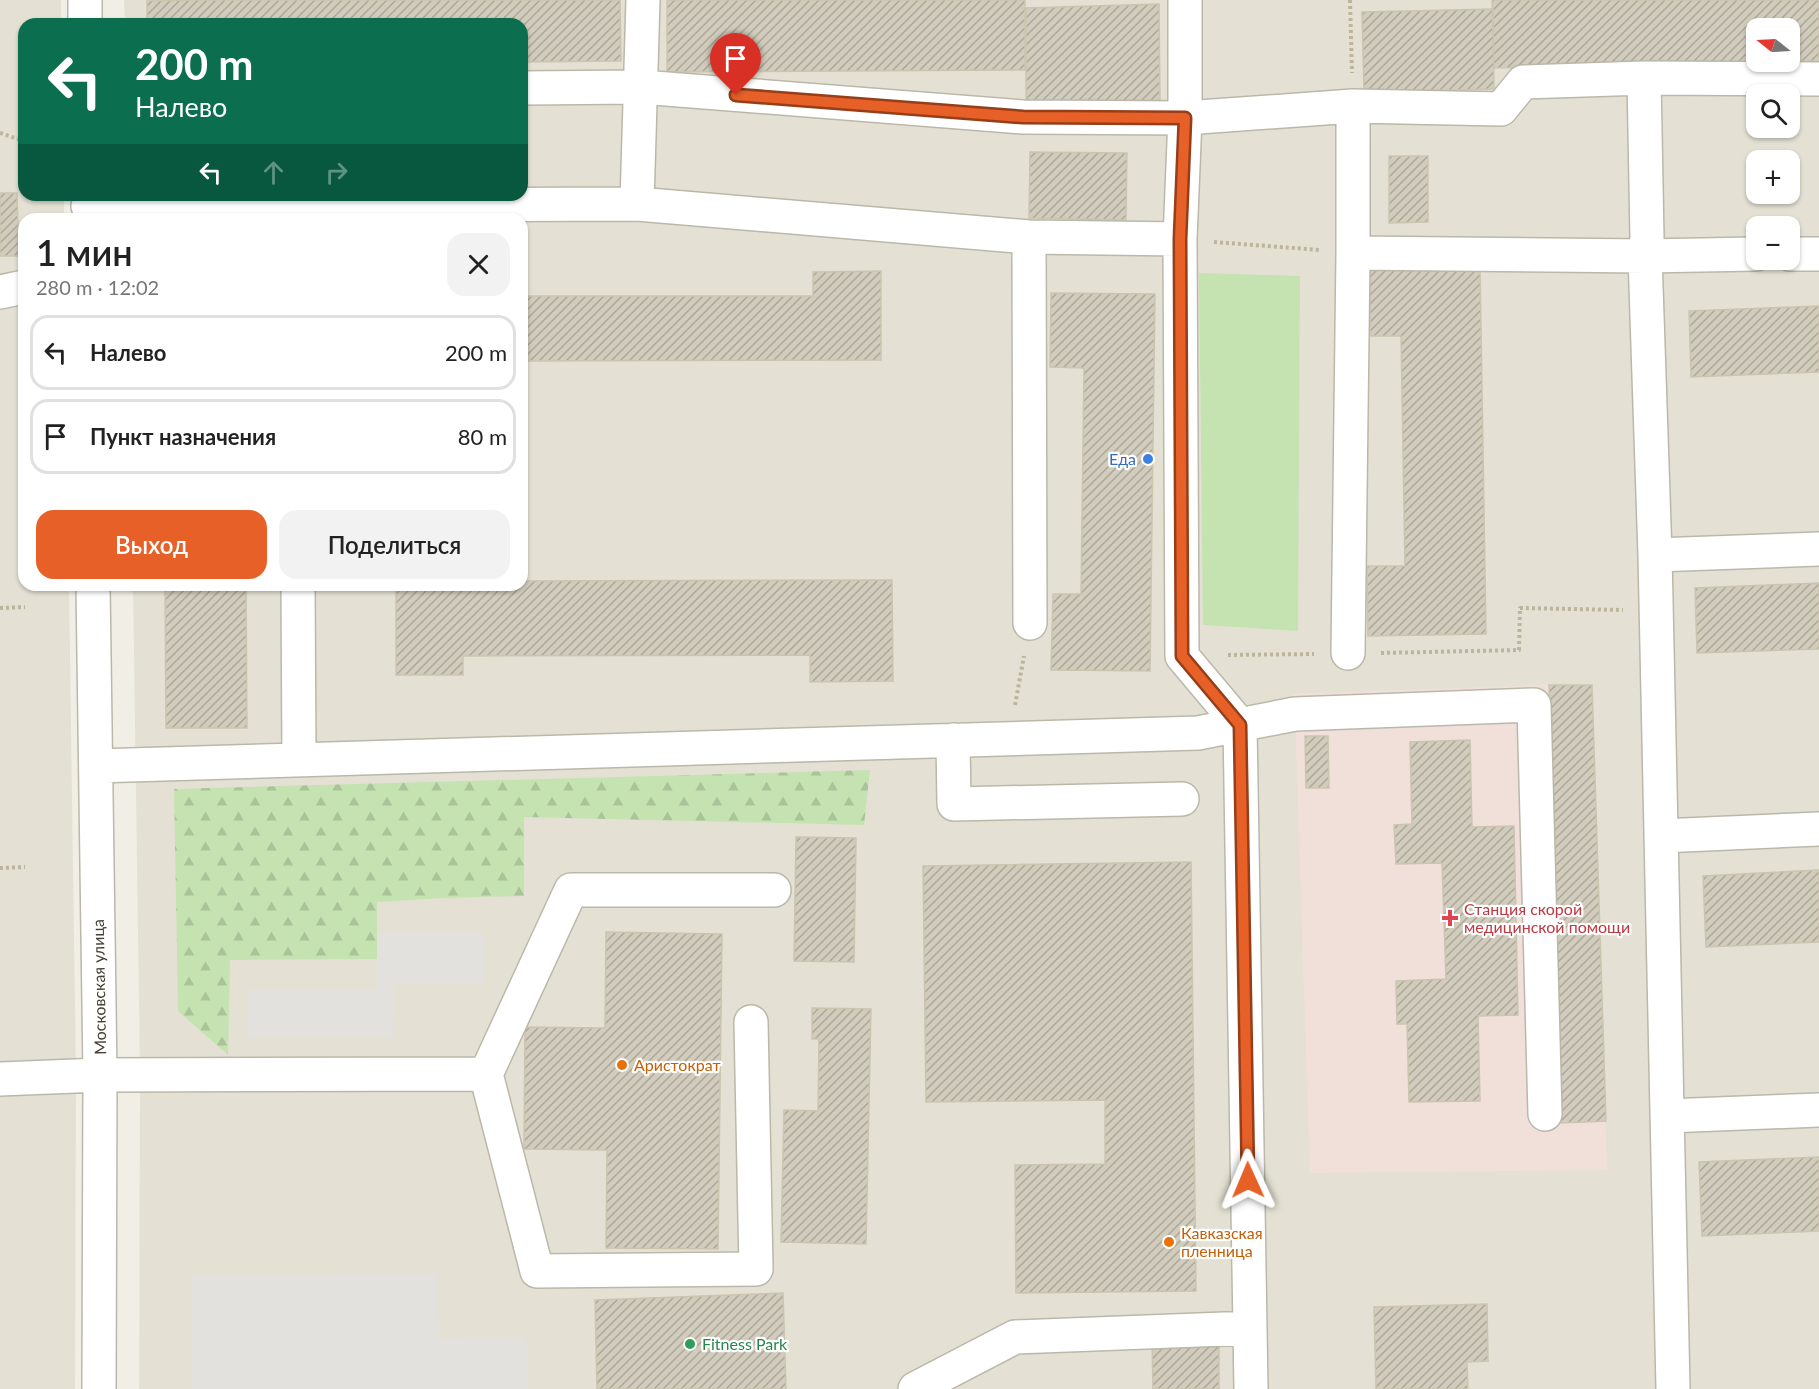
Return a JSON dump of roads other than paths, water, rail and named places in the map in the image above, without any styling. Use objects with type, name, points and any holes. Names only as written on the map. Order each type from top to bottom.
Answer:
[{"type":"street","points":[[85,0],[85,18]]},
{"type":"street","points":[[637,204],[643,0]]},
{"type":"street","points":[[1185,0],[1185,118],[1180,239],[1182,656],[1240,725],[1251,1389]]},
{"type":"street","points":[[528,88],[641,87],[1023,117],[1185,118],[1353,106],[1501,109],[1522,82],[1644,78],[1819,79]]},
{"type":"street","points":[[1644,78],[1647,238],[1645,256],[1655,555],[1673,1389]]},
{"type":"street","points":[[1348,653],[1353,106]]},
{"type":"street","points":[[88,206],[225,201]]},
{"type":"street","points":[[256,201],[295,212],[637,204],[1029,237],[1180,239]]},
{"type":"street","points":[[1029,237],[1029,623]]},
{"type":"street","points":[[1353,253],[1645,256],[1746,254]]},
{"type":"street","points":[[1800,254],[1819,254]]},
{"type":"street","points":[[0,292],[18,288]]},
{"type":"street","points":[[1655,555],[1819,549]]},
{"type":"street","name":"Московская улица","points":[[93,591],[100,1075],[99,1389]]},
{"type":"street","points":[[298,591],[300,759]]},
{"type":"street","points":[[96,766],[1198,733],[1295,714],[1533,705],[1545,1114]]},
{"type":"street","points":[[953,740],[954,804],[1182,799]]},
{"type":"street","points":[[1661,836],[1819,829]]},
{"type":"street","points":[[751,1022],[756,1269],[537,1271],[486,1074],[571,890],[774,890]]},
{"type":"street","points":[[0,1079],[100,1075],[486,1074]]},
{"type":"street","points":[[1667,1116],[1819,1110]]},
{"type":"street","points":[[915,1389],[1015,1337],[1250,1328]]},
{"type":"place","name":"Еда","points":[[1148,459]]},
{"type":"place","name":"Станция скорой медицинской помощи","points":[[1450,918]]},
{"type":"place","name":"Аристократ","points":[[622,1065]]},
{"type":"place","name":"Кавказская пленница","points":[[1169,1242]]},
{"type":"place","name":"Fitness Park","points":[[690,1344]]}]
